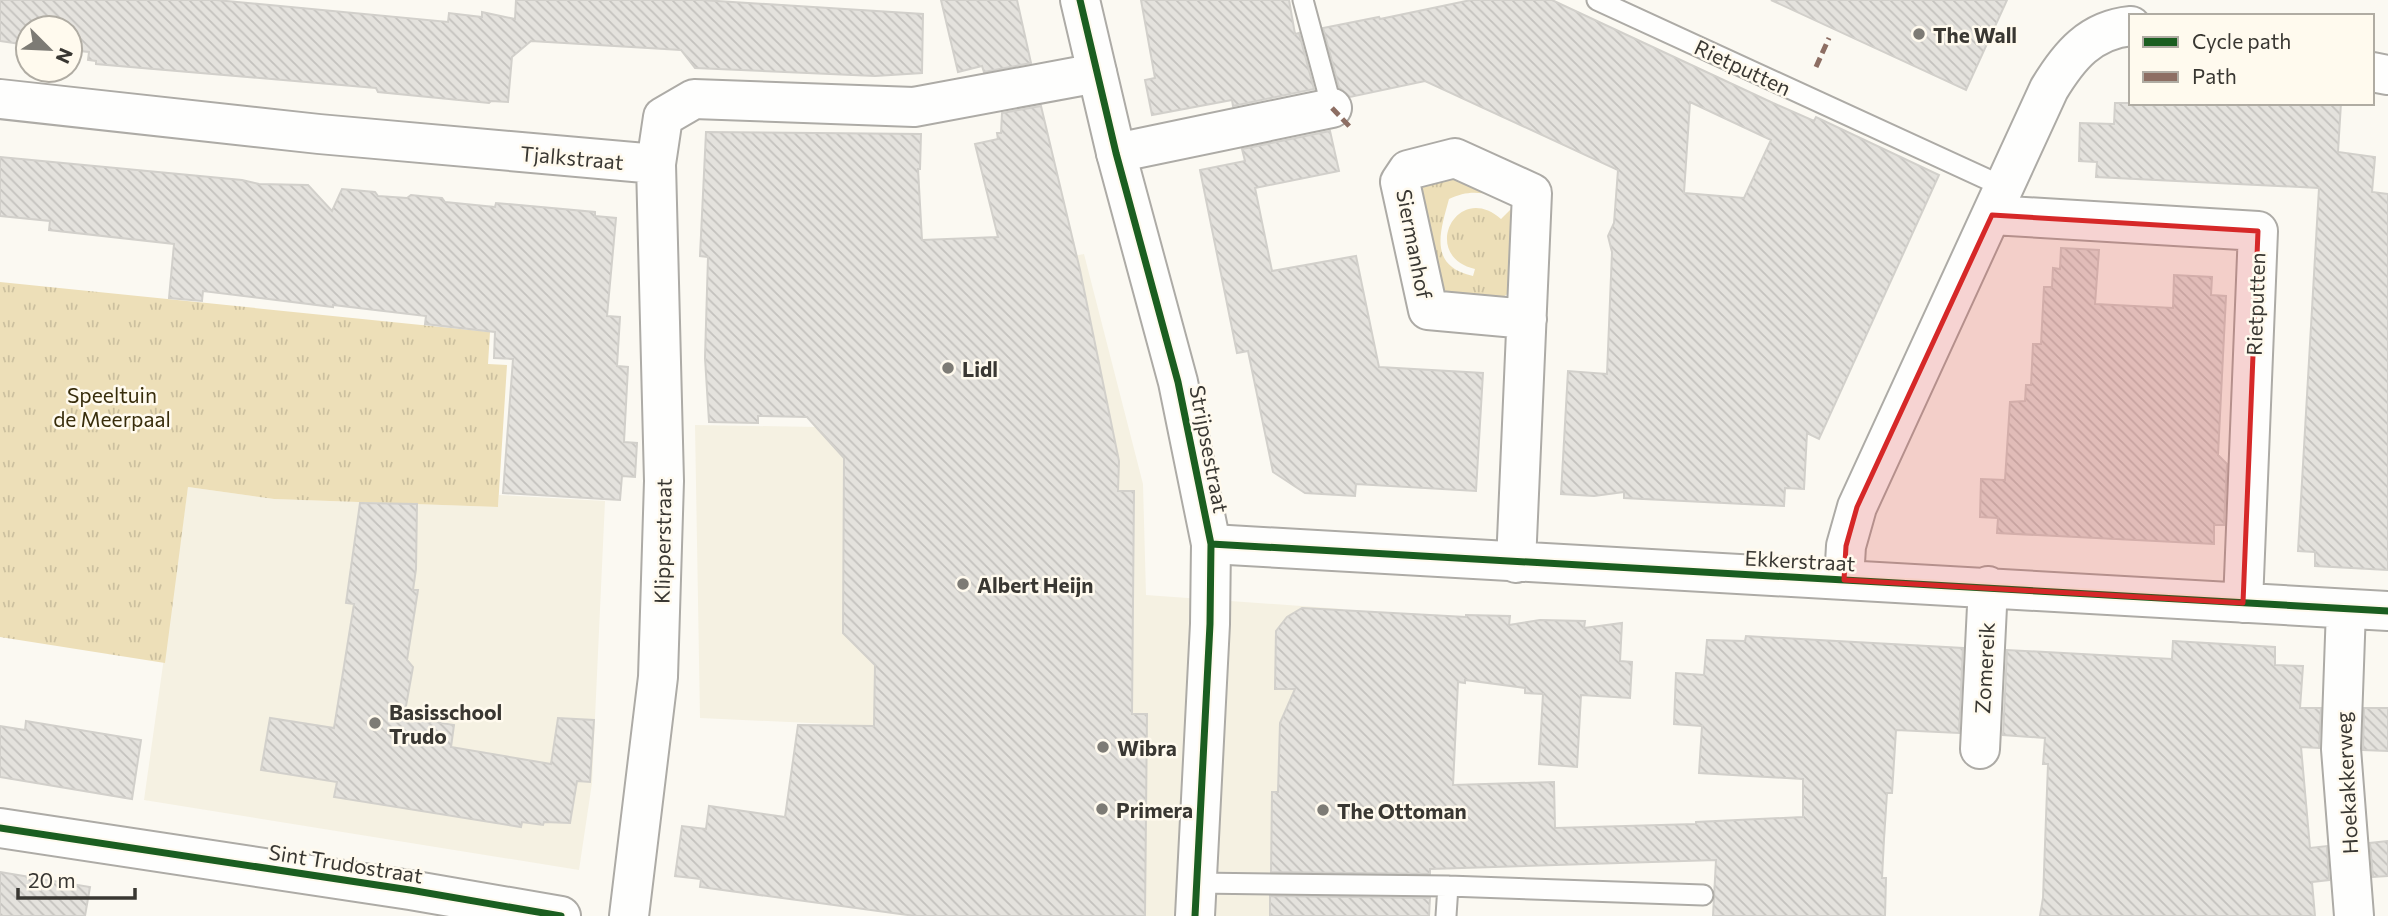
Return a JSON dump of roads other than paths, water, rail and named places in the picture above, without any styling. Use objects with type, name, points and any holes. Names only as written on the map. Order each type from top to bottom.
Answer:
[{"type":"street","name":"Strijpsestraat","points":[[1080,0],[1116,153],[1178,382],[1211,544],[1210,624],[1196,900]]},
{"type":"street","points":[[1844,580],[1846,546],[1857,507],[2049,89],[2073,52],[2099,34],[2116,27],[2129,26]]},
{"type":"street","points":[[656,164],[663,117],[694,99],[914,107],[1097,74]]},
{"type":"street","name":"Tjalkstraat","points":[[0,99],[319,134],[656,164]]},
{"type":"street","points":[[1116,153],[1332,108]]},
{"type":"street","name":"Siermanhof","points":[[1516,563],[1527,318],[1532,193],[1455,158],[1408,170],[1400,182],[1428,310],[1527,318]]},
{"type":"street","name":"Klipperstraat","points":[[629,916],[658,677],[664,481],[656,164]]},
{"type":"street","name":"Rietputten","points":[[1998,201],[2258,231],[2243,603]]},
{"type":"street","name":"Ekkerstraat","points":[[1211,544],[1516,563],[1988,586],[2388,611]]},
{"type":"street","name":"Zomereik","points":[[1980,749],[1988,586]]},
{"type":"street","name":"Hoekakkerweg","points":[[2346,609],[2341,749],[2354,916]]},
{"type":"street","name":"Sint Trudostraat","points":[[0,828],[410,890],[561,916]]},
{"type":"lane","points":[[1303,0],[1332,108]]},
{"type":"lane","name":"Rietputten","points":[[1597,0],[1998,201]]},
{"type":"lane","points":[[1196,900],[1448,886],[1703,895]]},
{"type":"lane","points":[[1446,916],[1448,886]]},
{"type":"place","name":"The Wall","points":[[1919,34]]},
{"type":"place","name":"Lidl","points":[[948,368]]},
{"type":"place","name":"Albert Heijn","points":[[963,584]]},
{"type":"place","name":"Basisschool Trudo","points":[[375,723]]},
{"type":"place","name":"Wibra","points":[[1103,747]]},
{"type":"place","name":"Primera","points":[[1102,809]]},
{"type":"place","name":"The Ottoman","points":[[1323,810]]},
{"type":"park label","name":"Speeltuin de Meerpaal","points":[[112,406]]}]
